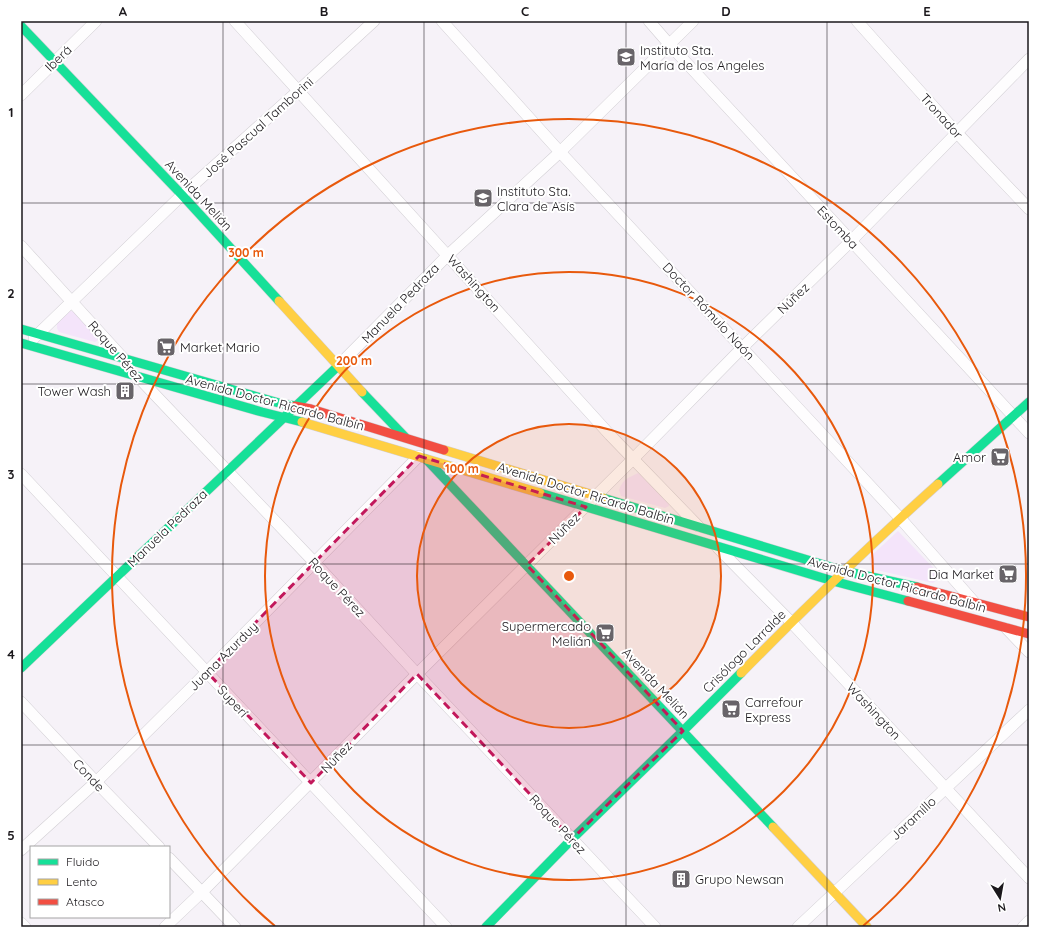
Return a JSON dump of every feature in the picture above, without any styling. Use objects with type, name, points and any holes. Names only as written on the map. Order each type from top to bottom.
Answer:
[{"type":"street","name":"Iberá","points":[[21,95],[96,21]]},
{"type":"street","name":"Washington","points":[[235,21],[633,460],[698,526]]},
{"type":"street","name":"José Pascual Tamborini","points":[[22,345],[39,334],[182,195],[374,21]]},
{"type":"street","name":"Doctor Rómulo Naón","points":[[442,21],[560,152],[900,518],[974,603]]},
{"type":"street","name":"Estomba","points":[[649,21],[1029,433]]},
{"type":"street","name":"Manuela Pedraza","points":[[21,668],[297,406],[448,255],[560,152],[693,21]]},
{"type":"street","name":"Tronador","points":[[857,21],[957,133],[1029,209]]},
{"type":"street","name":"Avenida Melián","points":[[21,26],[182,195],[422,457],[527,565],[867,927]]},
{"type":"street","name":"Núñez","points":[[166,927],[311,783],[417,674],[633,460],[742,347],[851,241],[1029,59]]},
{"type":"street","name":"Roque Pérez","points":[[21,246],[123,357],[138,377],[315,563],[417,674],[655,927]]},
{"type":"street","name":"Avenida Doctor Ricardo Balbín","points":[[21,328],[279,403],[311,409],[596,497],[698,526],[844,571],[905,584],[1029,617]]},
{"type":"street","name":"Avenida Doctor Ricardo Balbín","points":[[22,345],[299,421],[834,581],[1029,634]]},
{"type":"street","name":"Crisólogo Larralde","points":[[486,927],[572,839],[683,731],[791,622],[900,518],[1029,402]]},
{"type":"street","name":"Juana Azurduy","points":[[21,850],[96,782],[422,457]]},
{"type":"street","name":"Superí","points":[[21,474],[446,927]]},
{"type":"street","name":"Washington","points":[[716,546],[791,622],[1029,878]]},
{"type":"street","points":[[1007,628],[1029,652]]},
{"type":"street","name":"Conde","points":[[21,702],[158,846]]},
{"type":"street","name":"Jaramillo","points":[[798,927],[1029,710]]},
{"type":"street","points":[[170,859],[235,927]]},
{"type":"street","points":[[1023,927],[1029,921]]},
{"type":"street","points":[[21,923],[25,927]]},
{"type":"highlighted area","points":[[419,456],[586,507],[527,565],[683,731],[572,839],[417,674],[311,783],[207,672]]},
{"type":"shaded area","points":[[70,311],[75,312],[99,338],[98,340],[95,342],[59,332],[57,322]]},
{"type":"shaded area","points":[[638,473],[668,501],[669,506],[665,508],[621,496],[619,490],[622,483],[626,479]]},
{"type":"shaded area","points":[[898,531],[941,576],[933,583],[872,569],[869,558]]},
{"type":"traffic: fast","points":[[21,26],[182,195],[279,301]]},
{"type":"traffic: fast","points":[[21,329],[279,403],[295,406]]},
{"type":"traffic: fast","points":[[21,343],[302,422]]},
{"type":"traffic: fast","points":[[21,668],[338,366]]},
{"type":"traffic: fast","points":[[362,392],[405,437]]},
{"type":"traffic: fast","points":[[938,484],[1029,402]]},
{"type":"traffic: fast","points":[[426,459],[773,827]]},
{"type":"traffic: fast","points":[[540,493],[833,581],[908,601]]},
{"type":"traffic: fast","points":[[603,498],[844,571],[917,587]]},
{"type":"traffic: fast","points":[[486,927],[572,839],[741,673]]},
{"type":"traffic: slow","points":[[279,301],[362,392]]},
{"type":"traffic: slow","points":[[302,422],[540,493]]},
{"type":"traffic: slow","points":[[444,450],[603,498]]},
{"type":"traffic: slow","points":[[741,673],[838,577],[938,484]]},
{"type":"traffic: slow","points":[[773,827],[867,927]]},
{"type":"traffic: jam","points":[[295,406],[311,409],[444,450]]},
{"type":"traffic: jam","points":[[917,587],[1029,617]]},
{"type":"traffic: jam","points":[[908,601],[1029,634]]},
{"type":"place","name":"Instituto Sta. María de los Angeles","points":[[626,57]]},
{"type":"place","name":"Instituto Sta. Clara de Asís","points":[[483,198]]},
{"type":"place","name":"Market Mario","points":[[166,347]]},
{"type":"place","name":"Tower Wash","points":[[125,391]]},
{"type":"place","name":"Amor","points":[[1000,457]]},
{"type":"place","name":"Dia Market","points":[[1008,574]]},
{"type":"place","name":"Supermercado Melián","points":[[605,633]]},
{"type":"place","name":"Carrefour Express","points":[[731,709]]},
{"type":"place","name":"Grupo Newsan","points":[[681,879]]}]
